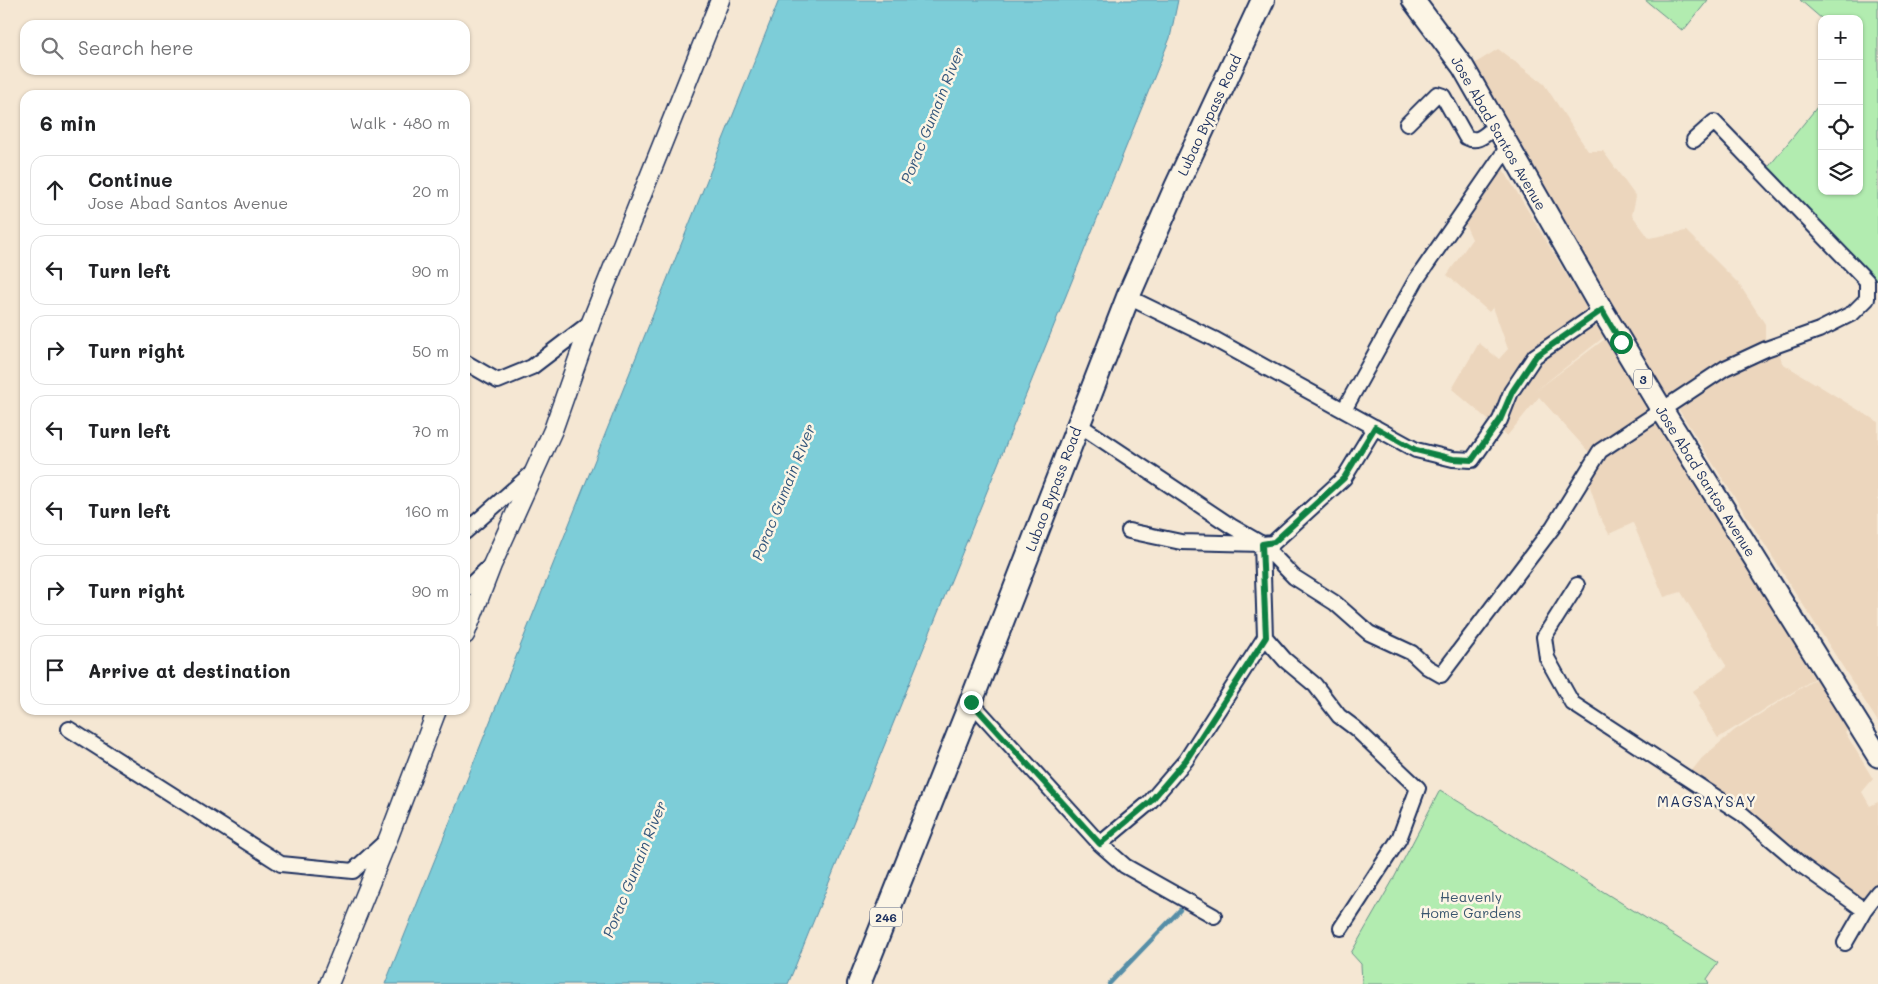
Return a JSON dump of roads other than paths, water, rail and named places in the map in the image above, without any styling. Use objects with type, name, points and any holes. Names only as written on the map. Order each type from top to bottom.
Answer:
[{"type":"highway","name":"Lubao Bypass Road","points":[[859,984],[1128,297],[1176,187],[1263,0]]},
{"type":"main road","name":"Jose Abad Santos Avenue","points":[[1412,0],[1463,68],[1507,148],[1662,410],[1878,756]]},
{"type":"street","points":[[470,622],[492,564],[553,430],[591,322],[720,0]]},
{"type":"street","points":[[1407,124],[1437,94],[1440,94],[1443,96],[1466,137],[1473,141],[1478,140],[1496,126]]},
{"type":"street","points":[[1078,424],[1231,526],[1262,544],[1294,577],[1335,603],[1369,633],[1412,653],[1427,667],[1441,675],[1553,527],[1600,451],[1725,368],[1766,349],[1819,330],[1853,313],[1867,300],[1868,281],[1714,122],[1694,140]]},
{"type":"street","points":[[1344,410],[1416,280],[1507,148]]},
{"type":"street","points":[[1128,297],[1214,339],[1416,450],[1453,459],[1472,460],[1500,420],[1512,392],[1536,356],[1602,310]]},
{"type":"street","points":[[470,365],[498,381],[532,366],[591,322]]},
{"type":"street","points":[[1129,530],[1181,542],[1262,544],[1274,542],[1344,478],[1375,427]]},
{"type":"street","points":[[470,528],[532,473]]},
{"type":"street","points":[[1100,844],[1150,802],[1186,760],[1266,637],[1262,544]]},
{"type":"street","points":[[470,585],[492,564]]},
{"type":"street","points":[[1577,585],[1544,637],[1547,658],[1572,703],[1742,814],[1804,867],[1864,910]]},
{"type":"street","points":[[1266,637],[1285,660],[1315,685],[1339,716],[1355,728],[1418,788],[1399,839],[1341,928]]},
{"type":"street","points":[[971,702],[1100,844],[1125,866],[1214,916]]},
{"type":"street","points":[[329,984],[388,839],[435,715]]},
{"type":"street","points":[[69,729],[281,864],[353,871],[388,839]]},
{"type":"street","points":[[1845,943],[1864,910],[1878,892]]},
{"type":"water","name":"Porac Gumain River","points":[[779,0],[1178,0],[1170,38],[788,984],[385,984]]},
{"type":"waterway","points":[[1109,984],[1180,910]]},
{"type":"district","name":"MAGSAYSAY","points":[[1707,801]]},
{"type":"park label","name":"Heavenly Home Gardens","points":[[1471,904]]}]
